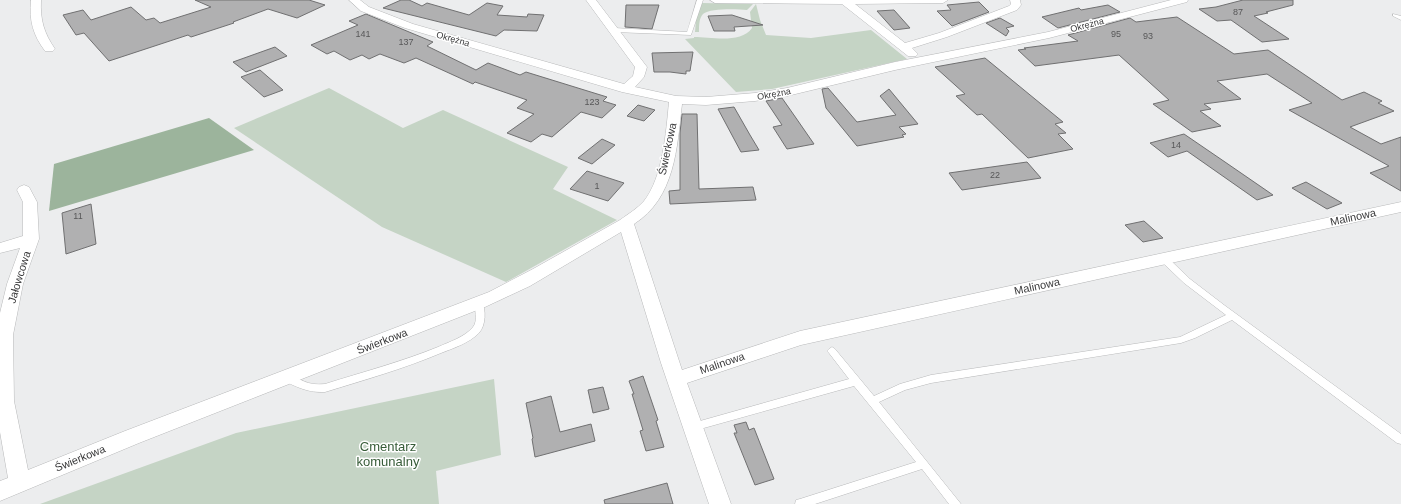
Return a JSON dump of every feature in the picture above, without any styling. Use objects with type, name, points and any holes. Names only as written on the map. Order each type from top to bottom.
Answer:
[{"type":"street","points":[[36,0],[36,26],[40,37],[49,49]]},
{"type":"street","name":"Okrężna","points":[[354,0],[365,9],[409,26],[626,89],[676,100],[706,101],[755,97],[787,92],[921,61],[1049,35],[1183,0]]},
{"type":"street","points":[[591,0],[641,67],[641,73],[638,78],[626,89]]},
{"type":"street","points":[[715,0],[943,0]]},
{"type":"street","points":[[903,47],[943,35],[1013,8],[1016,5],[1015,0]]},
{"type":"street","points":[[845,1],[921,61]]},
{"type":"street","name":"Świerkowa","points":[[0,491],[132,437],[479,304],[521,284],[626,222],[650,203],[659,184],[671,140],[676,100]]},
{"type":"street","name":"Jałowcowa","points":[[20,483],[4,401],[2,335],[15,284],[31,239],[30,202],[24,190]]},
{"type":"street","name":"Malinowa","points":[[676,379],[800,338],[1401,207]]},
{"type":"street","points":[[626,222],[676,379],[720,504]]},
{"type":"street","points":[[0,248],[31,239]]},
{"type":"lane","points":[[614,30],[689,34],[700,0]]},
{"type":"lane","points":[[1164,259],[1187,281],[1232,316],[1401,440]]},
{"type":"lane","points":[[286,377],[303,387],[314,389],[325,388],[447,347],[469,336],[476,330],[480,322],[479,304]]},
{"type":"lane","points":[[873,401],[903,388],[931,379],[1181,340],[1232,316]]},
{"type":"lane","points":[[832,351],[956,504]]},
{"type":"lane","points":[[693,427],[857,381]]},
{"type":"lane","points":[[800,504],[924,464]]},
{"type":"green space","points":[[702,3],[753,4],[747,10],[724,9],[706,12],[701,18],[699,32],[695,32],[696,20]]},
{"type":"green space","points":[[756,4],[766,35],[811,38],[871,30],[907,59],[772,89],[736,92],[685,39],[694,37],[733,38],[741,36],[752,28],[750,12]]},
{"type":"green space","points":[[329,88],[403,128],[443,110],[568,167],[553,189],[617,220],[506,282],[382,227],[234,128]]},
{"type":"green space","points":[[209,118],[254,150],[49,211],[54,164]]},
{"type":"green space","name":"Cmentarz komunalny","points":[[494,379],[501,455],[436,471],[439,504],[40,504],[236,433]]},
{"type":"building","points":[[195,0],[309,0],[325,5],[297,18],[268,9],[233,22],[234,23],[191,37],[188,35],[109,61],[84,33],[76,35],[63,15],[83,10],[91,20],[131,7],[146,20],[154,18],[160,23],[211,7]]},
{"type":"building","points":[[401,0],[409,0],[422,6],[427,3],[469,15],[487,3],[503,6],[497,15],[527,17],[528,14],[544,15],[537,31],[504,30],[496,36],[383,8]]},
{"type":"building","points":[[1243,0],[1293,0],[1293,5],[1254,16],[1289,39],[1262,42],[1231,20],[1217,21],[1199,9],[1216,7]]},
{"type":"building","points":[[979,2],[989,12],[952,26],[937,11],[951,10],[947,5]]},
{"type":"building","points":[[626,5],[659,5],[652,29],[625,27]]},
{"type":"building","points":[[1108,5],[1120,12],[1058,28],[1042,17],[1079,8],[1081,10]]},
{"type":"building","points":[[894,10],[910,28],[894,30],[877,11]]},
{"type":"building","points":[[366,14],[433,42],[427,46],[476,70],[488,63],[520,75],[526,72],[607,97],[603,101],[616,105],[602,118],[581,112],[552,137],[542,134],[531,142],[507,133],[534,114],[517,108],[527,100],[475,82],[473,84],[416,58],[404,63],[380,54],[369,59],[362,55],[350,60],[334,51],[327,54],[311,45],[358,25],[349,21]]},
{"type":"building","points":[[732,15],[763,25],[734,27],[735,31],[714,31],[708,16]]},
{"type":"building","points":[[1177,17],[1234,54],[1268,50],[1342,100],[1364,92],[1382,101],[1378,103],[1394,111],[1350,127],[1381,144],[1401,137],[1401,191],[1370,173],[1389,166],[1289,110],[1312,103],[1267,74],[1217,81],[1241,99],[1204,104],[1211,109],[1200,111],[1221,126],[1192,132],[1153,104],[1169,100],[1119,55],[1035,66],[1018,50],[1078,41],[1068,35],[1130,18],[1136,22]]},
{"type":"building","points":[[1000,18],[1014,26],[1006,28],[1009,31],[1006,36],[986,23]]},
{"type":"building","points":[[275,47],[287,56],[246,72],[233,62]]},
{"type":"building","points":[[693,52],[690,71],[686,71],[686,74],[654,72],[652,53]]},
{"type":"building","points":[[985,58],[1063,122],[1055,124],[1066,133],[1058,134],[1073,149],[1028,158],[982,114],[977,115],[956,96],[965,94],[935,67]]},
{"type":"building","points":[[260,70],[283,90],[264,97],[241,77]]},
{"type":"building","points":[[828,88],[857,122],[896,115],[880,96],[889,89],[918,124],[899,127],[906,134],[902,135],[904,137],[857,146],[826,108],[822,89]]},
{"type":"building","points":[[782,98],[814,144],[787,149],[773,127],[782,125],[766,101]]},
{"type":"building","points":[[638,105],[655,110],[644,121],[627,116]]},
{"type":"building","points":[[734,107],[759,150],[741,152],[718,109]]},
{"type":"building","points":[[682,114],[697,114],[699,189],[753,187],[756,200],[670,204],[669,191],[680,190],[680,133]]},
{"type":"building","points":[[1184,134],[1273,195],[1257,200],[1187,151],[1168,157],[1150,143]]},
{"type":"building","points":[[602,139],[615,145],[592,164],[578,158]]},
{"type":"building","points":[[1027,162],[1041,178],[962,190],[949,173]]},
{"type":"building","points":[[587,171],[624,183],[608,201],[570,189]]},
{"type":"building","points":[[1306,182],[1342,203],[1327,209],[1292,188]]},
{"type":"building","points":[[91,204],[96,244],[66,254],[62,213]]},
{"type":"building","points":[[1144,221],[1163,238],[1143,242],[1125,225]]},
{"type":"building","points":[[643,376],[658,420],[656,421],[664,447],[646,451],[640,431],[643,430],[632,394],[634,394],[629,381]]},
{"type":"building","points":[[603,387],[609,409],[593,413],[588,390]]},
{"type":"building","points":[[551,396],[560,432],[591,424],[595,441],[535,457],[526,403]]},
{"type":"building","points":[[746,422],[749,430],[754,428],[774,479],[755,485],[734,433],[737,433],[734,425]]},
{"type":"building","points":[[667,483],[673,504],[605,504],[604,500]]}]
